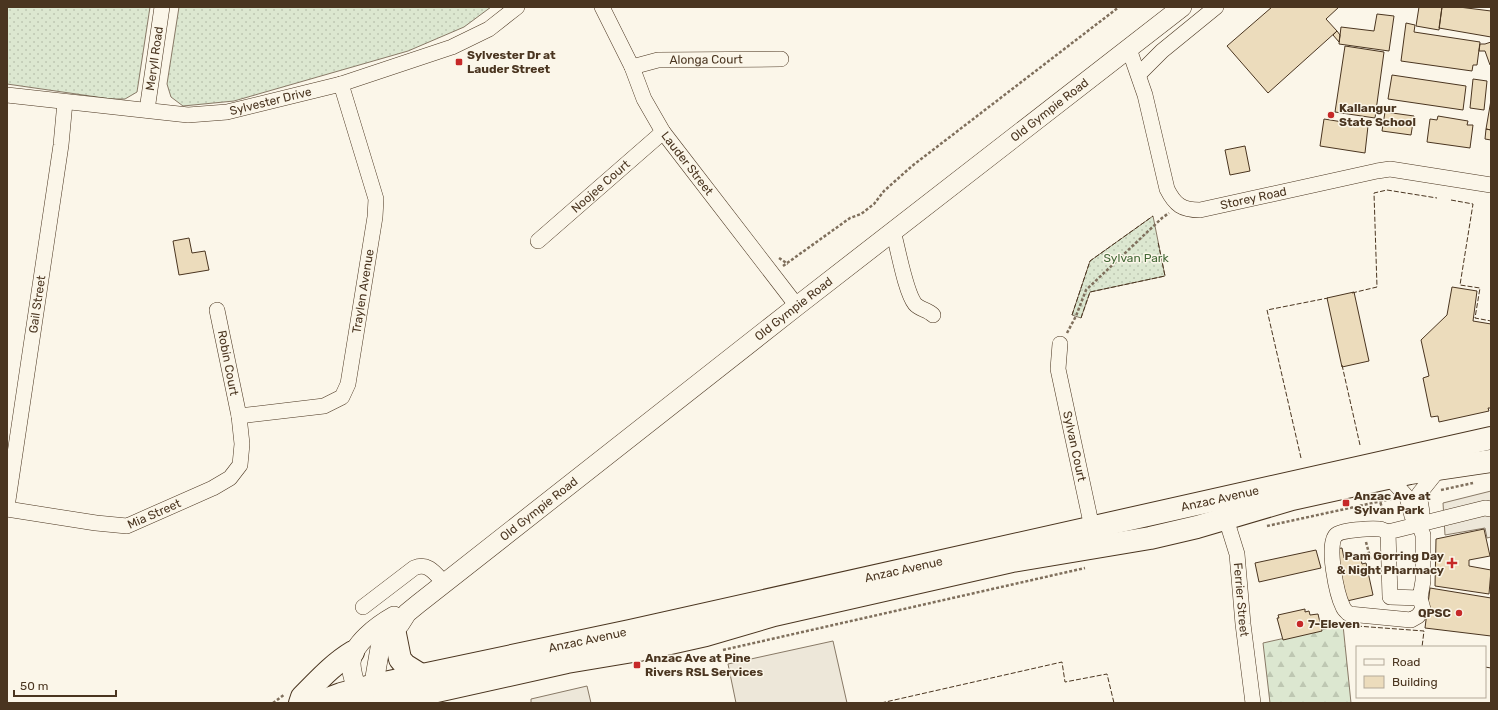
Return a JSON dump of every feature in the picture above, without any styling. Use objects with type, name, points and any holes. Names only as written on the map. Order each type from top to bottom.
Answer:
[{"type":"highway","name":"Anzac Avenue","points":[[317,703],[341,694],[371,697],[638,650],[1094,547],[1223,508],[1491,438]]},
{"type":"highway","name":"Anzac Avenue","points":[[1223,508],[1292,499],[1389,477],[1491,461]]},
{"type":"highway","points":[[401,621],[400,659],[405,665],[421,675]]},
{"type":"highway","name":"Anzac Avenue","points":[[371,697],[421,675],[630,631],[708,633]]},
{"type":"highway","points":[[300,703],[302,698],[339,661],[353,652]]},
{"type":"main road","name":"Old Gympie Road","points":[[371,697],[380,648],[385,638],[401,621],[444,583],[893,231],[1182,7]]},
{"type":"main road","name":"Old Gympie Road","points":[[353,652],[366,636],[393,616],[401,621]]},
{"type":"main road","points":[[353,652],[352,669],[371,697]]},
{"type":"street","name":"Meryll Road","points":[[147,110],[162,7]]},
{"type":"street","name":"Sylvester Drive","points":[[7,95],[188,115],[227,112],[341,84],[452,47],[489,29],[517,7]]},
{"type":"street","name":"Lauder Street","points":[[602,7],[632,67],[644,99],[663,132],[797,306]]},
{"type":"street","points":[[1139,74],[1162,51],[1216,7]]},
{"type":"street","points":[[1128,49],[1139,74],[1149,109],[1167,189],[1172,198],[1180,206]]},
{"type":"street","name":"Alonga Court","points":[[632,67],[658,60],[780,59]]},
{"type":"street","name":"Traylen Avenue","points":[[239,416],[324,406],[342,398],[348,384],[375,217],[376,199],[341,84]]},
{"type":"street","name":"Gail Street","points":[[7,508],[61,145],[65,102]]},
{"type":"street","name":"Noojee Court","points":[[538,241],[663,132]]},
{"type":"street","name":"Storey Road","points":[[1180,206],[1189,210],[1200,210],[1390,169],[1491,185]]},
{"type":"street","points":[[893,231],[910,295],[916,305],[929,311],[933,315]]},
{"type":"street","name":"Robin Court","points":[[217,310],[239,416]]},
{"type":"street","name":"Sylvan Court","points":[[1060,344],[1058,369],[1094,547]]},
{"type":"street","name":"Mia Street","points":[[7,508],[96,523],[127,526],[141,521],[206,491],[230,478],[240,465],[242,444],[239,416]]},
{"type":"street","points":[[1439,469],[1413,496],[1412,516],[1419,524],[1423,535],[1423,580],[1420,598],[1423,609],[1418,616],[1411,620],[1349,614],[1343,607],[1336,582],[1331,552],[1332,542],[1339,532],[1380,529],[1388,532],[1419,524],[1485,508],[1491,509]]},
{"type":"street","points":[[1389,477],[1413,496]]},
{"type":"street","name":"Ferrier Street","points":[[1223,508],[1237,554],[1243,624],[1253,703]]},
{"type":"street","points":[[1388,532],[1390,597],[1420,598]]},
{"type":"street","points":[[363,607],[414,568],[420,566],[426,566],[431,569],[444,583]]},
{"type":"path","points":[[773,274],[850,218],[861,214],[874,204],[884,191],[912,166],[1119,7]]},
{"type":"path","points":[[1060,344],[1076,316],[1086,290],[1162,218],[1180,206]]},
{"type":"path","points":[[775,255],[788,264]]},
{"type":"path","points":[[1266,526],[1380,501],[1413,496],[1479,482]]},
{"type":"path","points":[[708,633],[1094,547]]},
{"type":"green space","points":[[7,7],[150,7],[137,92],[125,99],[111,99],[7,84]]},
{"type":"green space","points":[[179,7],[491,7],[464,27],[408,51],[234,101],[183,106],[171,97],[167,84]]},
{"type":"green space","name":"Sylvan Park","points":[[1153,216],[1165,276],[1090,292],[1081,318],[1072,315],[1090,261]]},
{"type":"green space","points":[[1343,625],[1351,703],[1270,703],[1263,643]]},
{"type":"shaded area","points":[[1491,491],[1491,537],[1487,538],[1485,528],[1445,535],[1443,503]]},
{"type":"shaded area","points":[[833,641],[847,703],[736,703],[728,664]]},
{"type":"shaded area","points":[[587,686],[591,703],[531,703],[531,699]]},
{"type":"building","points":[[1272,7],[1339,7],[1326,19],[1337,31],[1268,93],[1227,46]]},
{"type":"building","points":[[1419,7],[1442,7],[1439,30],[1416,26]]},
{"type":"building","points":[[1442,7],[1459,7],[1491,11],[1491,37],[1439,28]]},
{"type":"building","points":[[1377,14],[1394,16],[1389,51],[1339,44],[1341,27],[1374,31]]},
{"type":"building","points":[[1406,23],[1415,25],[1414,32],[1480,42],[1477,65],[1473,65],[1472,71],[1401,61]]},
{"type":"building","points":[[1337,31],[1340,35],[1339,42],[1333,35]]},
{"type":"building","points":[[1491,42],[1490,65],[1485,51],[1479,51],[1480,44]]},
{"type":"building","points":[[1345,46],[1384,52],[1375,118],[1335,112]]},
{"type":"building","points":[[1392,75],[1466,86],[1463,110],[1388,99]]},
{"type":"building","points":[[1473,79],[1487,81],[1484,110],[1470,108]]},
{"type":"building","points":[[1491,100],[1491,130],[1486,129]]},
{"type":"building","points":[[1385,112],[1414,116],[1411,135],[1382,131]]},
{"type":"building","points":[[1438,116],[1468,121],[1467,125],[1473,125],[1470,148],[1427,142],[1430,119],[1437,120]]},
{"type":"building","points":[[1324,119],[1368,126],[1365,153],[1320,146]]},
{"type":"building","points":[[1486,129],[1491,130],[1491,140],[1485,139]]},
{"type":"building","points":[[1245,146],[1250,171],[1230,175],[1225,150]]},
{"type":"building","points":[[189,238],[192,253],[205,251],[209,270],[179,275],[173,241]]},
{"type":"building","points":[[1452,287],[1477,291],[1473,321],[1491,324],[1491,408],[1488,408],[1489,411],[1439,422],[1438,416],[1431,417],[1423,378],[1429,376],[1421,340],[1447,315]]},
{"type":"building","points":[[1354,292],[1369,361],[1342,367],[1327,298]]},
{"type":"building","name":"Pam Gorring Day & Night Pharmacy","points":[[1484,529],[1490,556],[1469,560],[1469,566],[1491,570],[1489,594],[1435,586],[1436,539]]},
{"type":"building","points":[[1342,548],[1344,558],[1360,555],[1362,564],[1366,563],[1373,595],[1347,601],[1335,549]]},
{"type":"building","points":[[1316,550],[1321,568],[1259,582],[1255,563]]},
{"type":"building","name":"QPSC","points":[[1430,588],[1491,598],[1491,636],[1425,628]]},
{"type":"building","name":"7-Eleven","points":[[1305,609],[1305,612],[1309,611],[1310,615],[1318,614],[1322,631],[1283,640],[1277,618],[1279,618],[1278,615]]},
{"type":"fence","points":[[1352,293],[1377,287],[1374,193],[1387,190],[1437,198]]},
{"type":"fence","points":[[1451,200],[1473,204],[1460,285],[1480,288],[1475,318],[1491,321]]},
{"type":"fence","points":[[1072,315],[1090,261],[1153,216]]},
{"type":"fence","points":[[1081,318],[1090,292],[1165,276],[1158,242]]},
{"type":"fence","points":[[1301,458],[1267,310],[1328,298]]},
{"type":"fence","points":[[1342,365],[1360,445]]},
{"type":"fence","points":[[1343,625],[1424,631],[1422,646]]},
{"type":"fence","points":[[881,703],[1062,662],[1065,682],[1107,674],[1114,703]]},
{"type":"fence","points":[[1486,667],[1491,668]]},
{"type":"place","name":"Sylvester Dr at Lauder Street","points":[[459,62]]},
{"type":"place","name":"Kallangur State School","points":[[1331,115]]},
{"type":"place","name":"Anzac Ave at Sylvan Park","points":[[1346,503]]},
{"type":"place","name":"Pam Gorring Day & Night Pharmacy","points":[[1452,563]]},
{"type":"place","name":"QPSC","points":[[1459,613]]},
{"type":"place","name":"7-Eleven","points":[[1300,624]]},
{"type":"place","name":"Anzac Ave at Pine Rivers RSL Services","points":[[637,665]]}]
